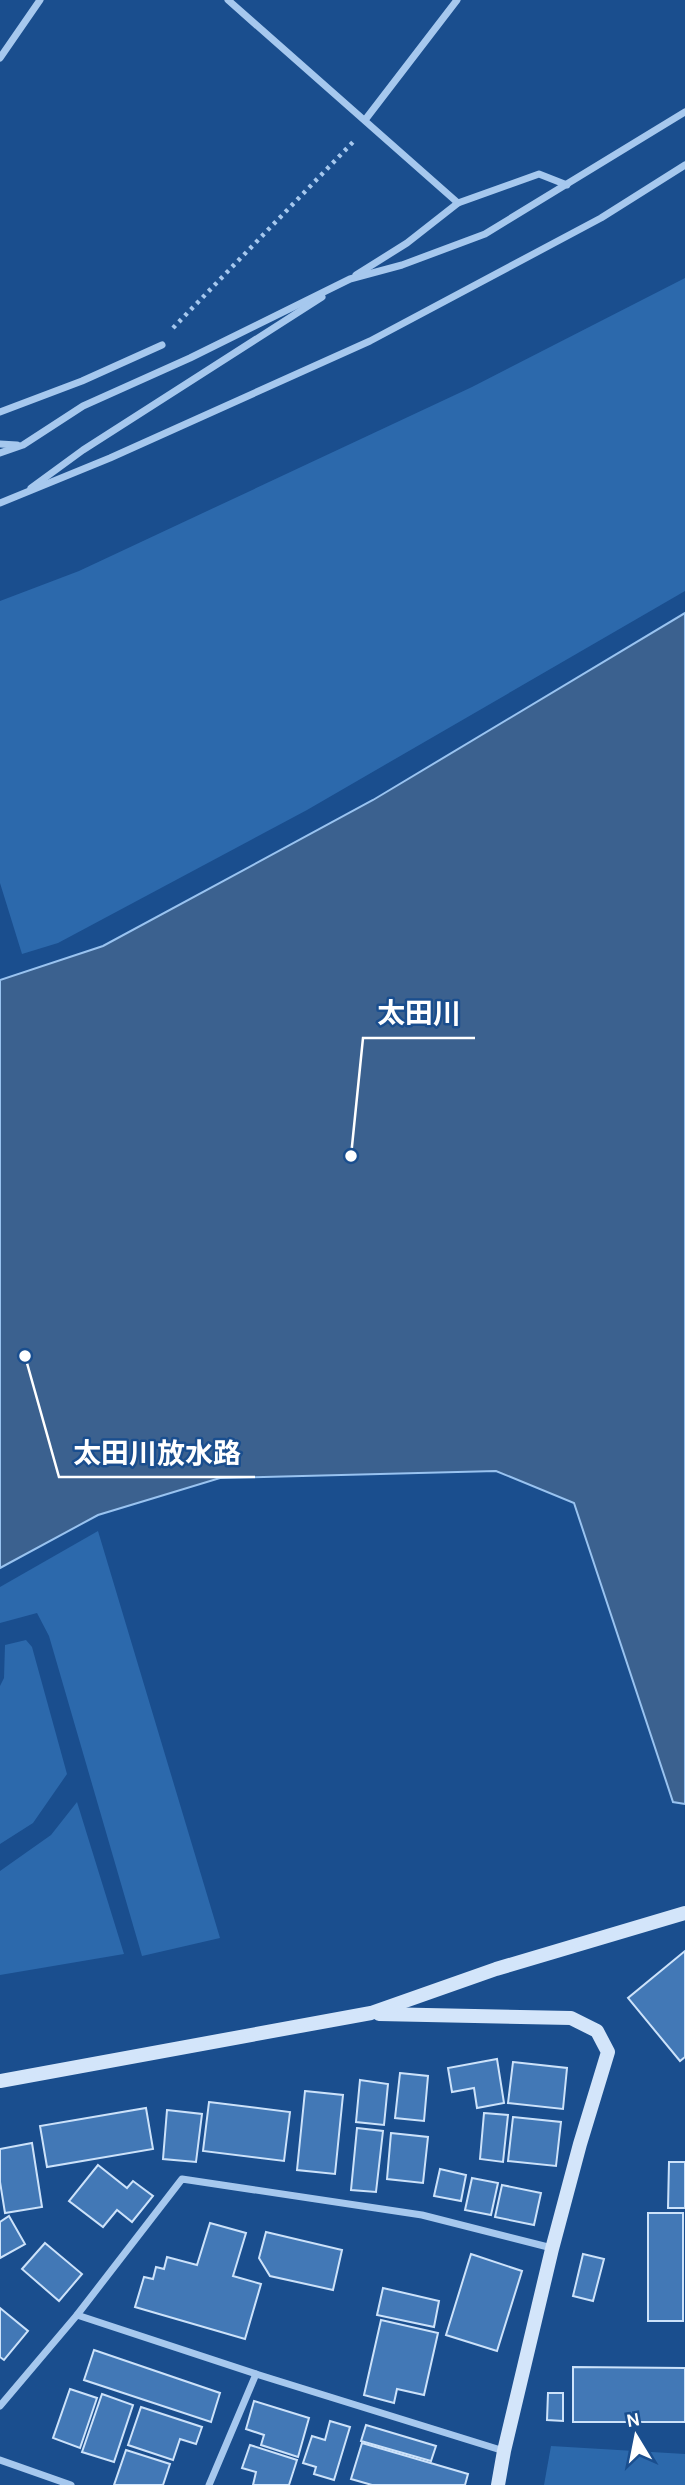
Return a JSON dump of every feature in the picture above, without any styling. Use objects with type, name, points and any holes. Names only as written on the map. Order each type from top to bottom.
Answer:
[{"type":"street","points":[[0,58],[40,0]]},
{"type":"street","points":[[228,0],[458,203]]},
{"type":"street","points":[[367,123],[457,0]]},
{"type":"street","points":[[0,453],[23,445],[83,406],[190,358],[350,279],[402,265],[485,234],[685,112]]},
{"type":"street","points":[[0,503],[110,458],[370,341],[601,218],[685,165]]},
{"type":"street","points":[[20,495],[83,450],[407,243],[458,203],[539,174],[567,185]]},
{"type":"street","points":[[0,412],[82,381],[162,345]]},
{"type":"street","points":[[0,444],[23,445]]},
{"type":"street","points":[[0,2081],[371,2013],[496,1969],[685,1913]]},
{"type":"street","points":[[371,2013],[571,2018],[597,2031],[608,2052],[552,2249],[498,2485]]},
{"type":"street","points":[[0,2406],[77,2315],[183,2179],[422,2215],[552,2249]]},
{"type":"street","points":[[77,2315],[504,2451]]},
{"type":"street","points":[[209,2485],[256,2374]]},
{"type":"street","points":[[0,2459],[71,2485]]},
{"type":"path","points":[[167,335],[367,123]]},
{"type":"shaded area","points":[[685,278],[685,591],[307,810],[58,943],[22,954],[0,883],[0,601],[79,571],[472,387]]},
{"type":"shaded area","points":[[685,613],[685,1804],[673,1802],[574,1503],[496,1471],[220,1478],[98,1515],[0,1568],[0,980],[103,946],[373,800]]},
{"type":"shaded area","points":[[98,1531],[220,1938],[142,1956],[49,1636],[37,1613],[0,1623],[0,1587]]},
{"type":"shaded area","points":[[26,1640],[32,1647],[67,1774],[33,1823],[0,1844],[0,1686],[4,1678],[5,1645]]},
{"type":"shaded area","points":[[77,1802],[124,1954],[0,1975],[0,1871],[51,1835]]},
{"type":"shaded area","points":[[551,2446],[685,2454],[685,2485],[544,2485]]},
{"type":"building","points":[[685,1951],[685,2057],[680,2061],[628,1998]]},
{"type":"building","points":[[497,2059],[504,2103],[477,2108],[474,2088],[452,2092],[448,2068]]},
{"type":"building","points":[[513,2062],[567,2068],[563,2109],[508,2103]]},
{"type":"building","points":[[400,2073],[428,2076],[424,2121],[395,2118]]},
{"type":"building","points":[[360,2080],[388,2084],[384,2125],[356,2122]]},
{"type":"building","points":[[305,2091],[343,2095],[335,2174],[297,2170]]},
{"type":"building","points":[[209,2102],[290,2112],[284,2161],[203,2151]]},
{"type":"building","points":[[146,2108],[153,2149],[47,2167],[40,2126]]},
{"type":"building","points":[[167,2110],[202,2114],[196,2162],[163,2159]]},
{"type":"building","points":[[484,2113],[508,2115],[503,2162],[480,2159]]},
{"type":"building","points":[[513,2117],[561,2122],[556,2166],[508,2161]]},
{"type":"building","points":[[357,2128],[383,2131],[376,2192],[351,2190]]},
{"type":"building","points":[[391,2133],[428,2137],[423,2183],[387,2179]]},
{"type":"building","points":[[32,2143],[42,2207],[5,2213],[0,2182],[0,2149]]},
{"type":"building","points":[[669,2162],[685,2162],[685,2208],[668,2208]]},
{"type":"building","points":[[98,2165],[127,2188],[133,2181],[153,2196],[132,2222],[117,2210],[103,2227],[69,2201]]},
{"type":"building","points":[[440,2169],[466,2175],[461,2201],[434,2196]]},
{"type":"building","points":[[472,2178],[498,2183],[491,2215],[465,2210]]},
{"type":"building","points":[[502,2185],[541,2193],[534,2225],[495,2217]]},
{"type":"building","points":[[648,2213],[683,2213],[683,2321],[648,2321]]},
{"type":"building","points":[[9,2216],[25,2244],[0,2258],[0,2222]]},
{"type":"building","points":[[210,2223],[246,2233],[233,2276],[261,2284],[245,2339],[135,2307],[144,2277],[153,2279],[156,2267],[164,2269],[167,2257],[197,2265]]},
{"type":"building","points":[[266,2232],[342,2250],[333,2290],[270,2276],[259,2258]]},
{"type":"building","points":[[45,2243],[82,2274],[59,2301],[22,2269]]},
{"type":"building","points":[[471,2254],[522,2271],[497,2351],[446,2335]]},
{"type":"building","points":[[583,2254],[604,2259],[593,2301],[573,2296]]},
{"type":"building","points":[[383,2288],[439,2301],[434,2327],[377,2315]]},
{"type":"building","points":[[0,2308],[28,2331],[4,2360],[0,2357]]},
{"type":"building","points":[[381,2320],[438,2333],[424,2395],[397,2389],[394,2403],[364,2395]]},
{"type":"building","points":[[94,2350],[220,2393],[211,2422],[84,2380]]},
{"type":"building","points":[[573,2367],[685,2368],[685,2422],[573,2422]]},
{"type":"building","points":[[70,2389],[97,2398],[80,2448],[53,2438]]},
{"type":"building","points":[[548,2393],[563,2393],[563,2421],[547,2420]]},
{"type":"building","points":[[102,2394],[133,2405],[114,2462],[82,2452]]},
{"type":"building","points":[[254,2401],[309,2418],[298,2457],[261,2445],[264,2435],[246,2429]]},
{"type":"building","points":[[141,2407],[202,2427],[196,2444],[180,2439],[173,2460],[128,2445]]},
{"type":"building","points":[[330,2421],[350,2427],[334,2480],[314,2474],[316,2467],[303,2463],[312,2436],[325,2440]]},
{"type":"building","points":[[366,2425],[436,2446],[431,2461],[361,2441]]},
{"type":"building","points":[[362,2443],[468,2474],[465,2485],[372,2485],[351,2479]]},
{"type":"building","points":[[250,2445],[297,2460],[289,2485],[253,2485],[256,2472],[242,2468]]},
{"type":"building","points":[[126,2450],[170,2464],[163,2485],[114,2485]]},
{"type":"place","name":"太田川","points":[[351,1156]]},
{"type":"place","name":"太田川放水路","points":[[25,1356]]}]
